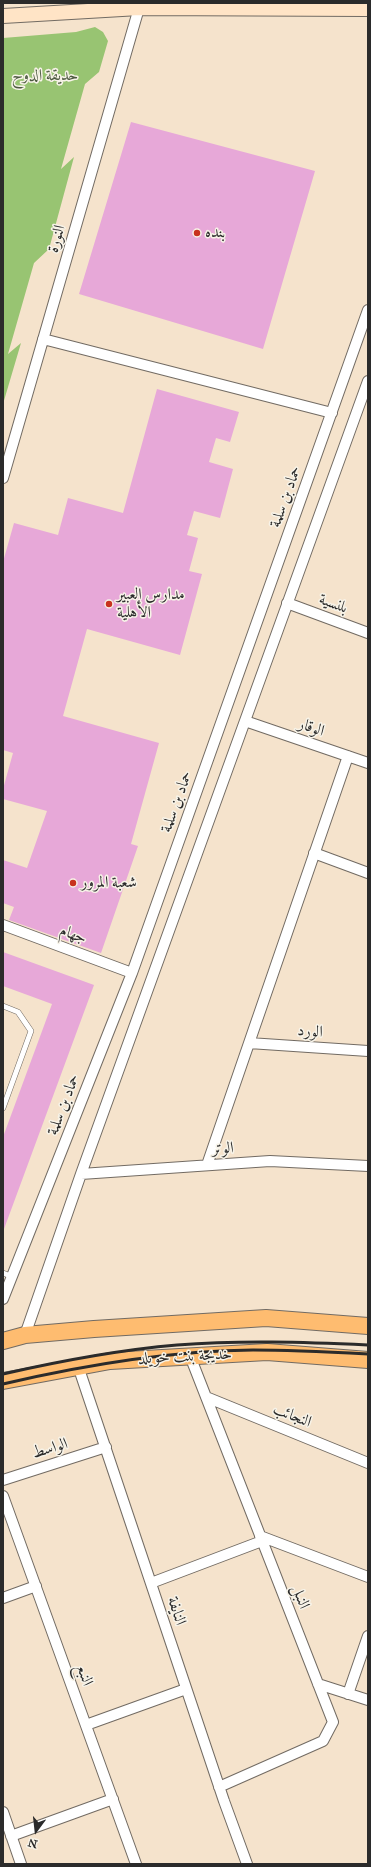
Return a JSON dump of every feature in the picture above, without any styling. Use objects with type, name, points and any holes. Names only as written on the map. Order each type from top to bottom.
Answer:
[{"type":"main road","points":[[3,16],[139,8],[368,9]]},
{"type":"main road","name":"خديجة بنت خويلد","points":[[3,1340],[25,1335],[266,1318],[368,1326]]},
{"type":"main road","name":"خديجة بنت خويلد","points":[[3,1381],[110,1361],[190,1356],[268,1352],[368,1360]]},
{"type":"street","name":"النورة","points":[[3,478],[139,8]]},
{"type":"street","name":"حماد بن سلمة","points":[[4,1296],[8,1275],[132,973],[368,310]]},
{"type":"street","points":[[43,339],[332,413]]},
{"type":"street","points":[[25,1335],[81,1174],[368,381]]},
{"type":"street","name":"بلنسية","points":[[288,604],[368,633]]},
{"type":"street","name":"الوقار","points":[[245,721],[368,763]]},
{"type":"street","points":[[207,1165],[348,756]]},
{"type":"street","points":[[314,853],[368,873]]},
{"type":"street","name":"جهام","points":[[3,925],[132,973]]},
{"type":"street","name":"الورد","points":[[249,1043],[368,1051]]},
{"type":"street","name":"الوتر","points":[[81,1174],[270,1161],[368,1166]]},
{"type":"street","name":"النبل","points":[[190,1356],[332,1722],[323,1741],[219,1787]]},
{"type":"street","name":"النايفة","points":[[78,1366],[219,1787],[247,1864]]},
{"type":"street","name":"النجائب","points":[[206,1398],[368,1463]]},
{"type":"street","name":"الواسط","points":[[3,1480],[106,1447]]},
{"type":"street","name":"النبع","points":[[3,1496],[136,1864]]},
{"type":"street","points":[[151,1583],[261,1538],[368,1577]]},
{"type":"street","points":[[3,1598],[36,1586]]},
{"type":"street","points":[[348,1694],[368,1636]]},
{"type":"street","points":[[318,1684],[368,1700]]},
{"type":"street","points":[[86,1725],[186,1689]]},
{"type":"street","points":[[11,1836],[113,1799]]},
{"type":"street","points":[[3,1812],[20,1864]]},
{"type":"lane","points":[[3,1006],[18,1012],[31,1031],[3,1108]]},
{"type":"green space","name":"حديقة الدوح","points":[[95,27],[103,32],[108,41],[99,72],[85,84],[61,169],[74,157],[49,249],[34,263],[8,354],[21,343],[3,404],[3,38],[76,32]]},
{"type":"building","name":"بنده","points":[[131,122],[315,171],[263,349],[79,294]]},
{"type":"building","name":"مدارس العبير الأهلية","points":[[157,389],[239,412],[230,442],[216,438],[209,462],[233,469],[220,518],[194,511],[187,535],[198,538],[189,571],[202,574],[180,655],[87,629],[63,716],[159,743],[131,844],[138,846],[101,953],[9,920],[14,907],[3,903],[3,860],[27,868],[47,811],[3,799],[3,789],[13,753],[3,750],[3,562],[14,523],[58,535],[68,498],[123,513]]},
{"type":"building","points":[[3,952],[94,985],[4,1229],[3,1137],[52,1004],[3,986]]},
{"type":"railway","points":[[3,1374],[89,1356],[177,1345],[224,1342],[368,1345]]},
{"type":"railway","points":[[3,1384],[96,1365],[190,1353],[253,1350],[368,1354]]},
{"type":"place","name":"بنده","points":[[197,233]]},
{"type":"place","name":"مدارس العبير الأهلية","points":[[109,604]]},
{"type":"place","name":"شعبة المرور","points":[[73,883]]}]
